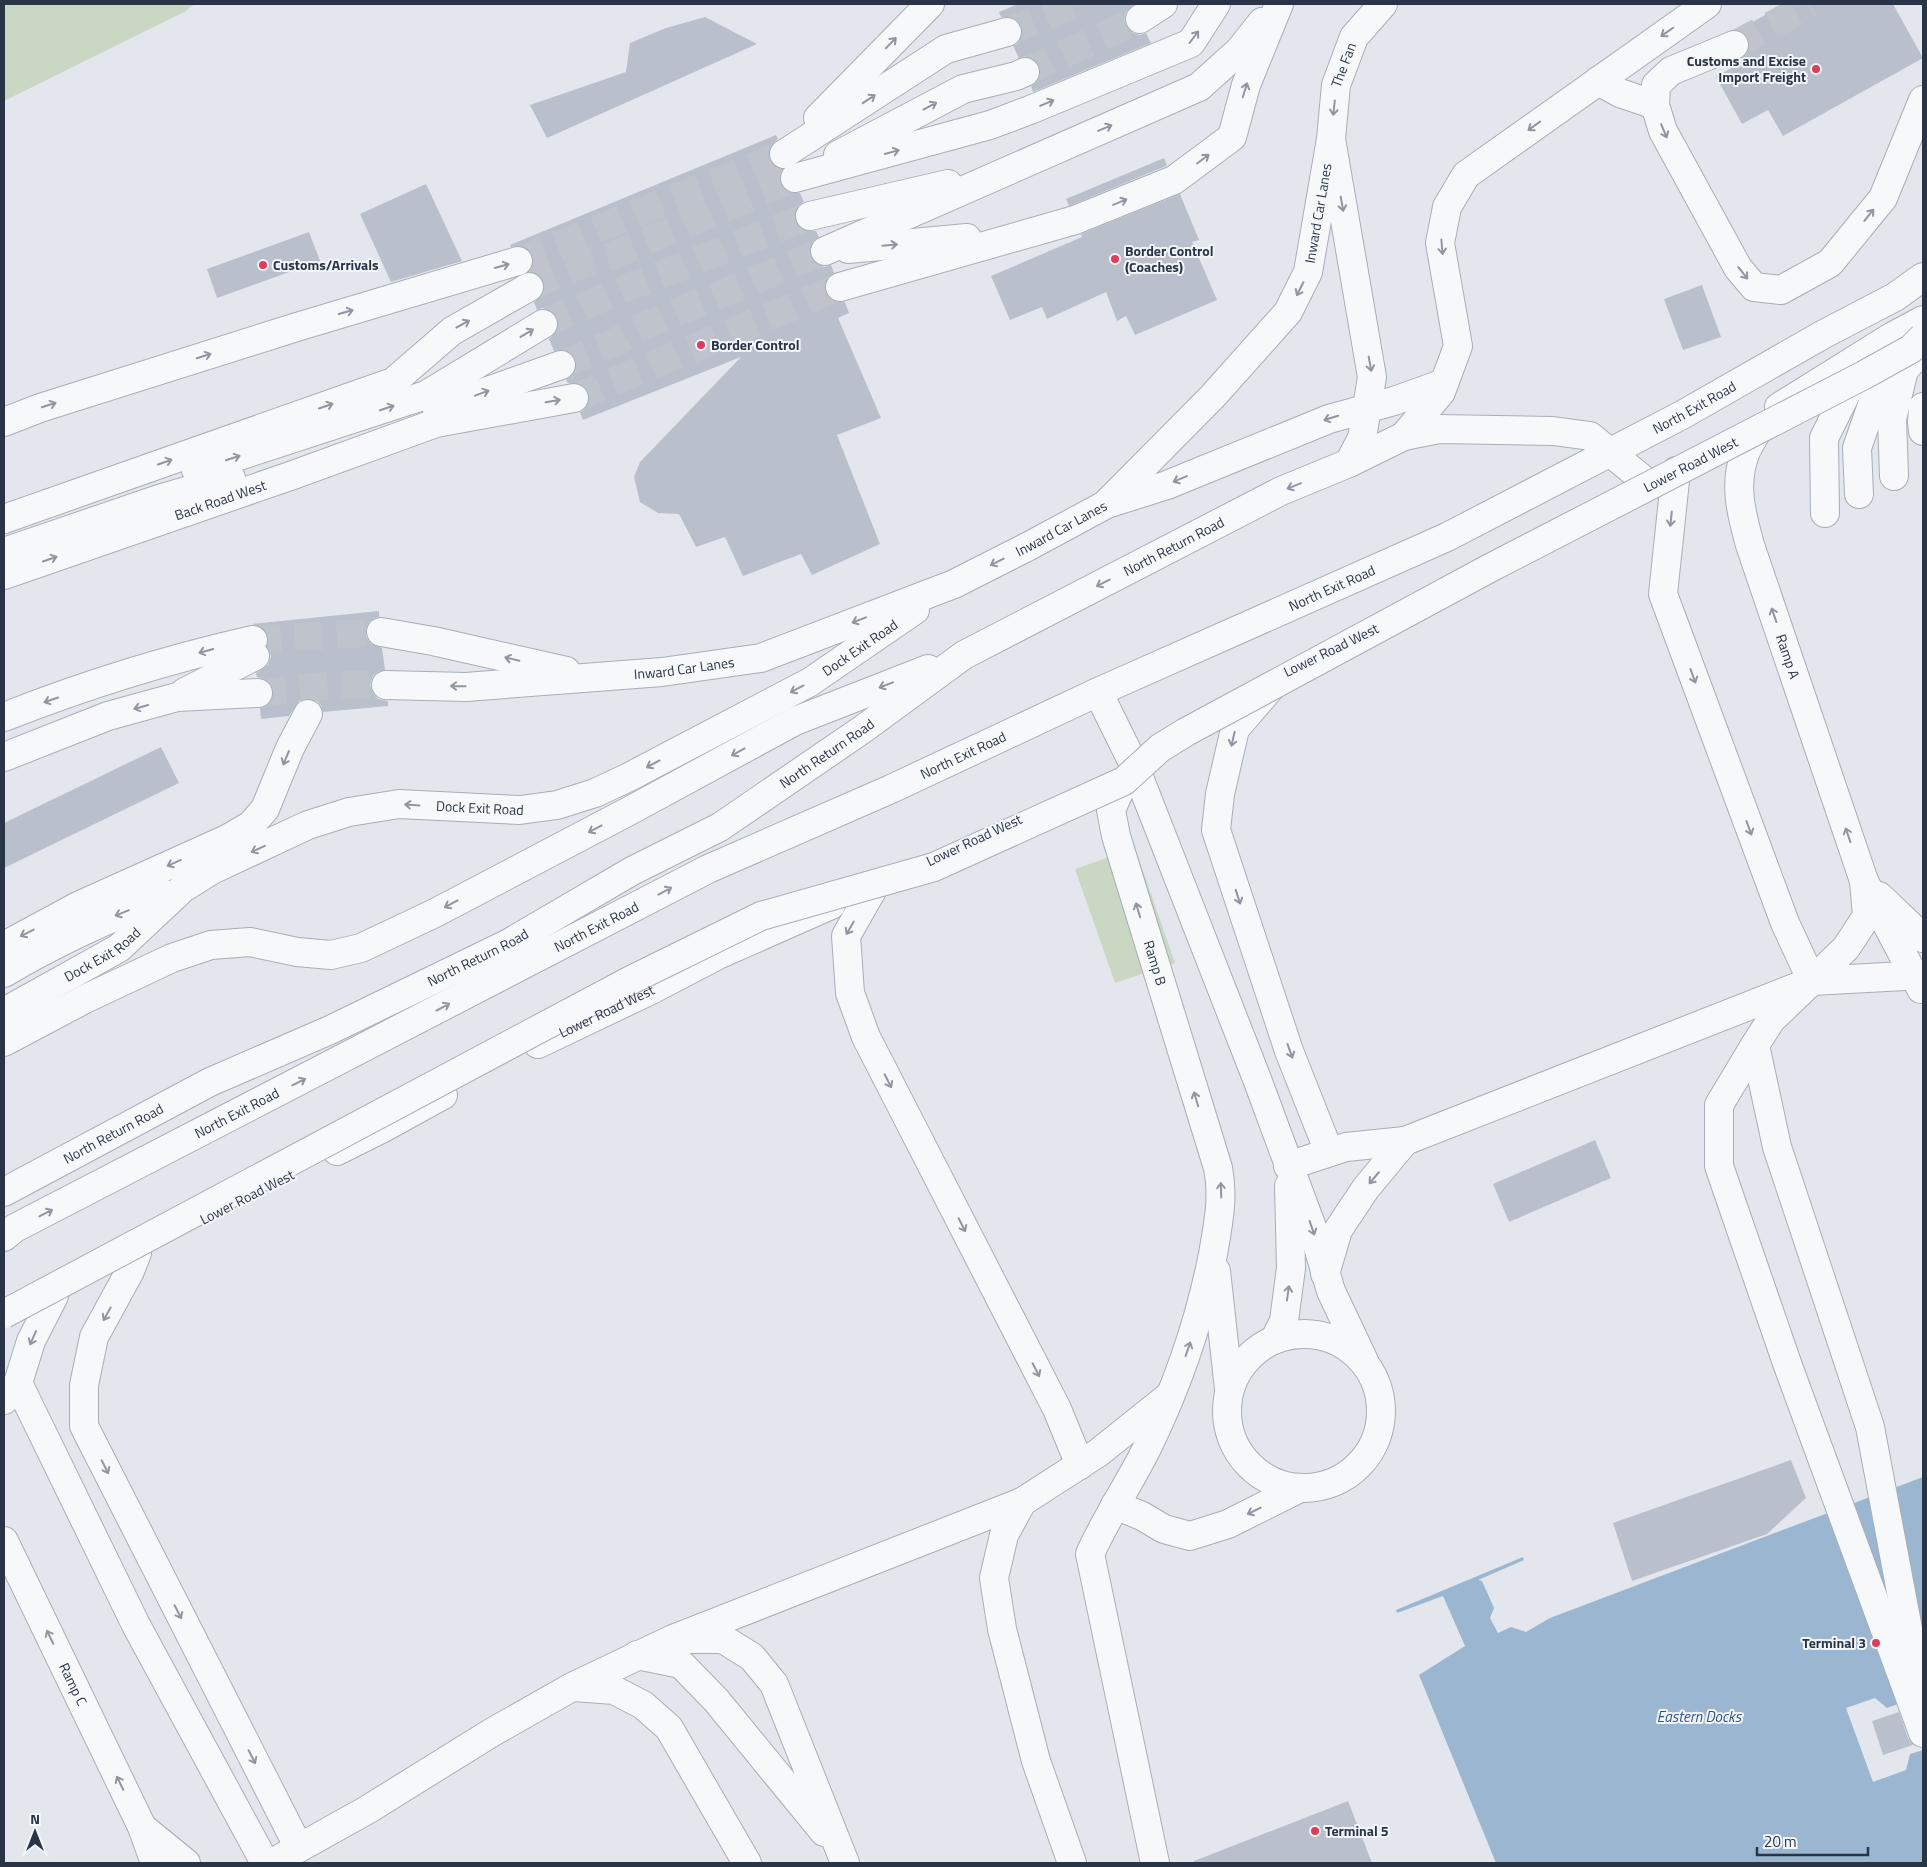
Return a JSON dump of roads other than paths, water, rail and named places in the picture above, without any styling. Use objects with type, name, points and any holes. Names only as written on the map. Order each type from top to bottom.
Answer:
[{"type":"lane","points":[[930,4],[784,154],[946,49],[1007,32]]},
{"type":"lane","points":[[1140,19],[1163,4]]},
{"type":"lane","points":[[1025,72],[963,89],[794,178],[990,125],[1048,103],[1191,43],[1216,4]]},
{"type":"lane","points":[[1034,232],[824,251],[1199,87],[1239,51],[1278,4]]},
{"type":"lane","points":[[840,287],[1075,220],[1174,180],[1232,137],[1246,86],[1278,4]]},
{"type":"lane","name":"The Fan","points":[[1331,139],[1336,86],[1354,37],[1383,4]]},
{"type":"lane","points":[[1404,436],[1441,392],[1458,346],[1440,243],[1447,208],[1466,175],[1706,4]]},
{"type":"lane","points":[[1734,45],[1671,71],[1656,86],[1656,105],[1663,131],[1738,268],[1754,287],[1780,290],[1830,263],[1883,198],[1923,100]]},
{"type":"lane","points":[[1598,80],[1620,93],[1656,105]]},
{"type":"lane","points":[[1331,139],[1372,377],[1362,438],[1348,463]]},
{"type":"lane","name":"Inward Car Lanes","points":[[386,685],[466,687],[662,672],[761,658],[954,584],[1105,505],[1213,396],[1288,312],[1308,272],[1331,139]]},
{"type":"lane","points":[[810,216],[1012,168]]},
{"type":"lane","points":[[4,422],[40,408],[290,329],[518,261]]},
{"type":"lane","name":"North Exit Road","points":[[4,1237],[15,1228],[708,869],[891,789],[1098,692],[1448,537],[1682,416],[1824,334],[1895,297],[1923,277]]},
{"type":"lane","points":[[4,519],[393,382],[452,331],[529,287]]},
{"type":"lane","name":"Lower Road West","points":[[4,1322],[383,1128],[558,1033],[651,990],[718,955],[1130,774],[1282,673],[1366,632],[1411,616],[1435,604],[1676,471],[1893,336],[1923,320]]},
{"type":"lane","points":[[4,535],[426,395],[543,324]]},
{"type":"lane","points":[[1867,489],[1841,443],[1870,373],[1893,336]]},
{"type":"lane","points":[[1867,489],[1871,448],[1891,375],[1893,336]]},
{"type":"lane","points":[[4,1314],[620,986],[761,916],[934,868],[1130,774],[1160,748],[1186,732],[1490,568],[1911,349],[1923,337]]},
{"type":"lane","points":[[1867,489],[1892,419],[1904,370],[1923,349]]},
{"type":"lane","points":[[1867,489],[1908,418],[1915,371],[1923,361]]},
{"type":"lane","points":[[4,552],[159,499],[291,461],[561,365]]},
{"type":"lane","points":[[1105,505],[1167,485],[1329,419],[1394,401],[1444,383]]},
{"type":"lane","name":"Back Road West","points":[[4,575],[293,475],[436,423],[574,398]]},
{"type":"lane","points":[[1923,406],[1923,432]]},
{"type":"lane","points":[[1404,436],[1439,429],[1553,431],[1590,436],[1650,485]]},
{"type":"lane","name":"Ramp A","points":[[1758,430],[1745,454],[1740,476],[1739,506],[1750,546],[1864,881]]},
{"type":"lane","name":"North Return Road","points":[[4,1196],[210,1082],[330,1030],[509,943],[632,870],[720,827],[863,729],[964,655],[1281,491],[1348,463],[1404,436]]},
{"type":"lane","points":[[1676,471],[1662,594],[1785,923],[1812,981]]},
{"type":"lane","name":"Dock Exit Road","points":[[4,1012],[119,948],[183,888],[212,870],[308,825],[349,812],[399,804],[520,810],[557,805],[595,792],[635,774],[810,682],[954,584]]},
{"type":"lane","points":[[381,632],[450,644],[594,677]]},
{"type":"lane","points":[[4,717],[119,676],[218,648],[254,648],[177,697]]},
{"type":"lane","points":[[4,1042],[85,999],[164,962],[210,946],[250,942],[297,952],[330,955],[361,948],[435,913],[795,721],[964,655]]},
{"type":"lane","points":[[1282,673],[1235,729],[1220,794],[1216,830],[1289,1051],[1329,1152]]},
{"type":"lane","points":[[1098,692],[1130,774],[1257,1079],[1313,1230],[1331,1291],[1376,1384],[1382,1408],[1378,1434],[1366,1458],[1348,1475],[1324,1487],[1298,1489],[1276,1484],[1257,1474],[1241,1458],[1230,1438],[1226,1416],[1229,1389],[1213,1251]]},
{"type":"lane","points":[[4,757],[108,716],[177,697],[258,694]]},
{"type":"lane","points":[[4,946],[78,906],[227,839],[251,825],[265,809],[290,748],[308,714]]},
{"type":"lane","name":"Ramp B","points":[[1130,774],[1111,810],[1116,836],[1218,1168],[1221,1186],[1218,1226],[1191,1340],[1171,1394],[1149,1444],[1115,1504],[1090,1554],[1156,1863]]},
{"type":"lane","points":[[1288,1166],[1346,1147],[1405,1141],[1812,981],[1920,981],[1864,881]]},
{"type":"lane","points":[[1864,881],[1923,938]]},
{"type":"lane","points":[[1864,881],[1867,916],[1846,948],[1771,1020],[1719,1105],[1719,1166],[1788,1366],[1923,1734]]},
{"type":"lane","points":[[875,885],[846,936],[850,992],[866,1037],[1057,1409],[1080,1465]]},
{"type":"lane","points":[[4,973],[35,955],[112,917],[183,888]]},
{"type":"lane","points":[[1755,1045],[1777,1147],[1870,1426],[1923,1709]]},
{"type":"lane","points":[[1325,1274],[1338,1230],[1366,1188],[1405,1141]]},
{"type":"lane","points":[[1275,1339],[1284,1321],[1291,1268],[1288,1166]]},
{"type":"lane","points":[[137,1253],[130,1271],[94,1337],[84,1385],[84,1426],[299,1848]]},
{"type":"lane","points":[[54,1296],[30,1341],[11,1391],[266,1863]]},
{"type":"lane","points":[[1229,1389],[1239,1368],[1255,1351],[1275,1339],[1299,1334],[1323,1336],[1345,1345],[1364,1361]]},
{"type":"lane","points":[[272,1863],[367,1810],[491,1733],[572,1687],[637,1655],[673,1639],[1022,1502],[1098,1452],[1171,1394]]},
{"type":"lane","points":[[1115,1504],[1142,1516],[1164,1529],[1190,1536],[1228,1524],[1298,1489]]},
{"type":"lane","points":[[1022,1502],[1004,1536],[994,1578],[1002,1629],[1036,1762],[1069,1858]]},
{"type":"lane","name":"Ramp C","points":[[4,1541],[142,1827],[155,1863]]},
{"type":"lane","points":[[673,1639],[723,1639],[752,1657],[774,1684],[842,1857]]},
{"type":"lane","points":[[637,1655],[681,1664],[716,1700],[842,1857]]},
{"type":"lane","points":[[572,1687],[614,1690],[643,1704],[669,1728],[747,1863]]},
{"type":"lane","points":[[142,1827],[186,1863]]},
{"type":"water","name":"Eastern Docks","points":[[1923,1477],[1923,1695],[1887,1708],[1875,1698],[1846,1708],[1873,1782],[1906,1770],[1910,1754],[1923,1750],[1923,1863],[1496,1863],[1419,1675],[1465,1646],[1443,1596],[1397,1613],[1396,1610],[1523,1557],[1524,1560],[1478,1580],[1482,1581],[1494,1608],[1490,1618],[1498,1633],[1511,1627],[1526,1632],[1550,1618]]},
{"type":"tunnel","points":[[1007,32],[1073,4]]},
{"type":"tunnel","points":[[1734,45],[1811,4]]},
{"type":"tunnel","points":[[1025,72],[1140,19]]},
{"type":"tunnel","points":[[518,261],[784,154]]},
{"type":"tunnel","points":[[529,287],[585,263],[609,257],[795,178]]},
{"type":"tunnel","points":[[543,324],[621,290],[810,216]]},
{"type":"tunnel","points":[[561,365],[618,341],[636,329],[825,251]]},
{"type":"tunnel","points":[[574,398],[840,287]]},
{"type":"tunnel","points":[[253,640],[381,632]]},
{"type":"tunnel","points":[[258,693],[334,685],[386,685]]},
{"type":"place","name":"Customs and Excise Import Freight","points":[[1816,69]]},
{"type":"place","name":"Border Control (Coaches)","points":[[1115,259]]},
{"type":"place","name":"Customs/Arrivals","points":[[263,265]]},
{"type":"place","name":"Border Control","points":[[701,345]]},
{"type":"place","name":"Terminal 3","points":[[1876,1643]]},
{"type":"place","name":"Terminal 5","points":[[1315,1831]]}]
